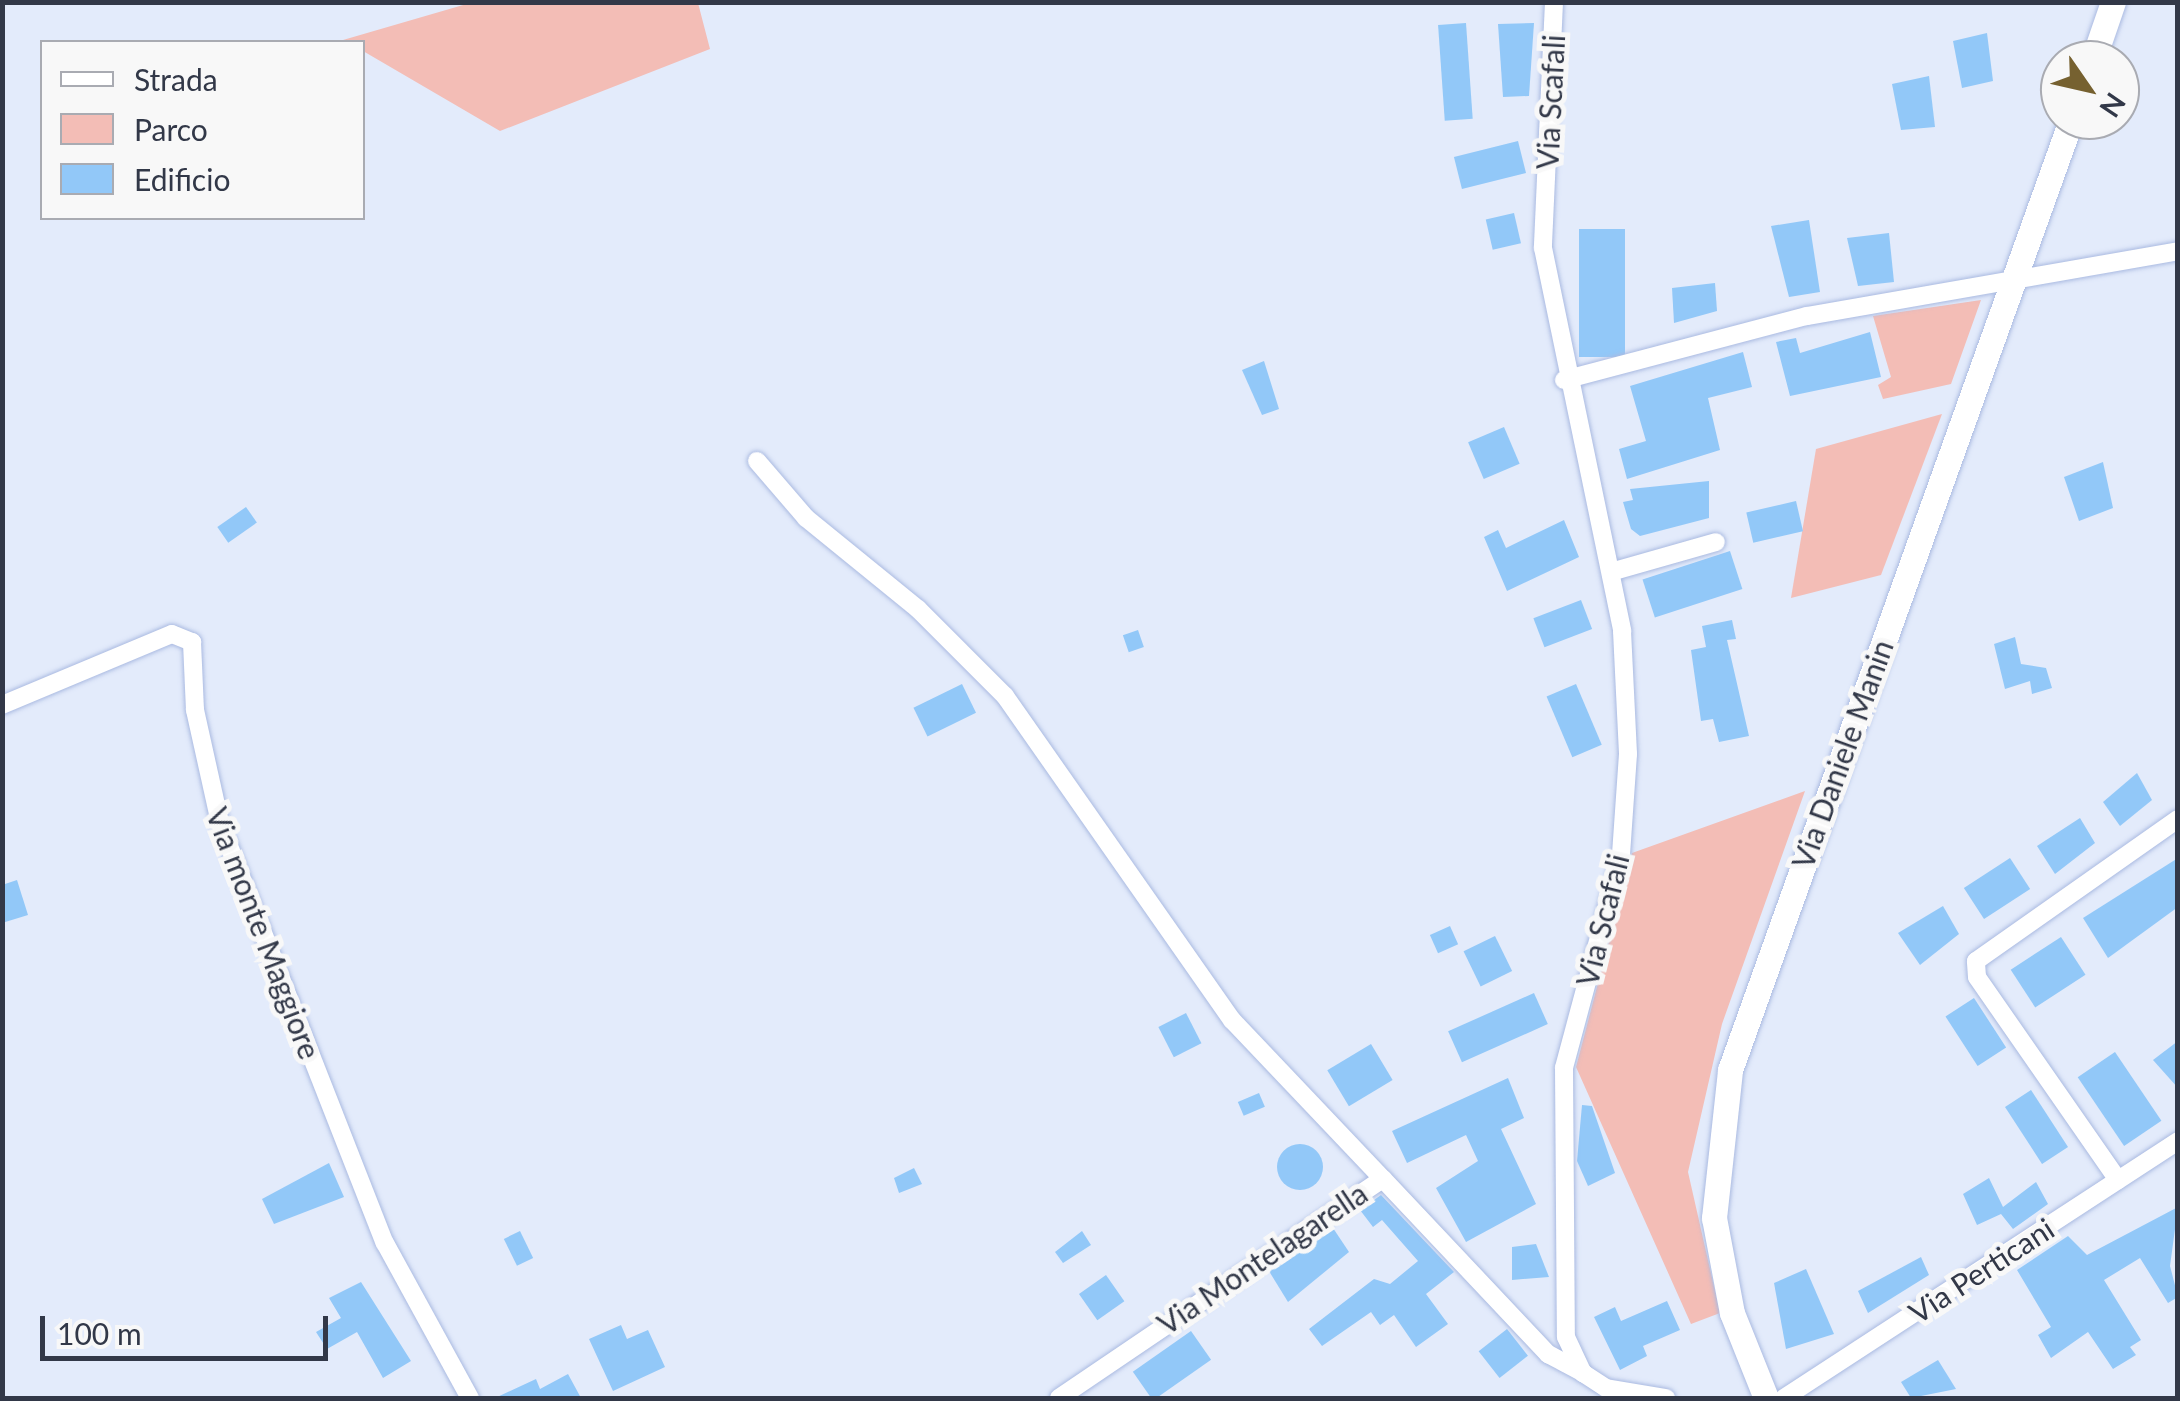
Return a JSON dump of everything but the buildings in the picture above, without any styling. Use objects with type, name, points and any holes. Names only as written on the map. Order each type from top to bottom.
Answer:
[{"type":"main road","points":[[2099,40],[2113,2]]},
{"type":"main road","name":"Via Daniele Manin","points":[[1766,1398],[1732,1313],[1714,1218],[1730,1070],[2064,140]]},
{"type":"street","name":"Via Scafali","points":[[1554,2],[1543,248],[1564,380],[1612,572],[1628,754],[1621,856],[1564,1068],[1566,1337],[1583,1373]]},
{"type":"street","points":[[1564,380],[1808,316],[2178,251]]},
{"type":"street","points":[[756,461],[806,518],[1005,696],[1232,1020],[1384,1179]]},
{"type":"street","points":[[1612,572],[1716,542]]},
{"type":"street","name":"Via monte Maggiore","points":[[2,704],[172,634],[192,642],[197,726],[220,823],[385,1243],[470,1398]]},
{"type":"street","points":[[2118,1180],[1976,977],[1976,960],[2178,819]]},
{"type":"street","name":"Via Perticani","points":[[1784,1398],[2178,1141]]},
{"type":"street","name":"Via Montelagarella","points":[[1060,1398],[1363,1184],[1384,1179],[1548,1354],[1583,1373]]},
{"type":"street","points":[[1583,1373],[1606,1388],[1666,1398]]},
{"type":"green space","points":[[470,3],[698,3],[710,49],[500,131],[365,52],[365,40],[343,40]]},
{"type":"green space","points":[[1981,300],[1951,384],[1883,399],[1878,385],[1891,377],[1873,316]]},
{"type":"green space","points":[[1942,414],[1881,575],[1791,598],[1816,449]]},
{"type":"green space","points":[[1805,791],[1722,1024],[1688,1172],[1720,1313],[1691,1324],[1576,1067],[1632,853]]}]
